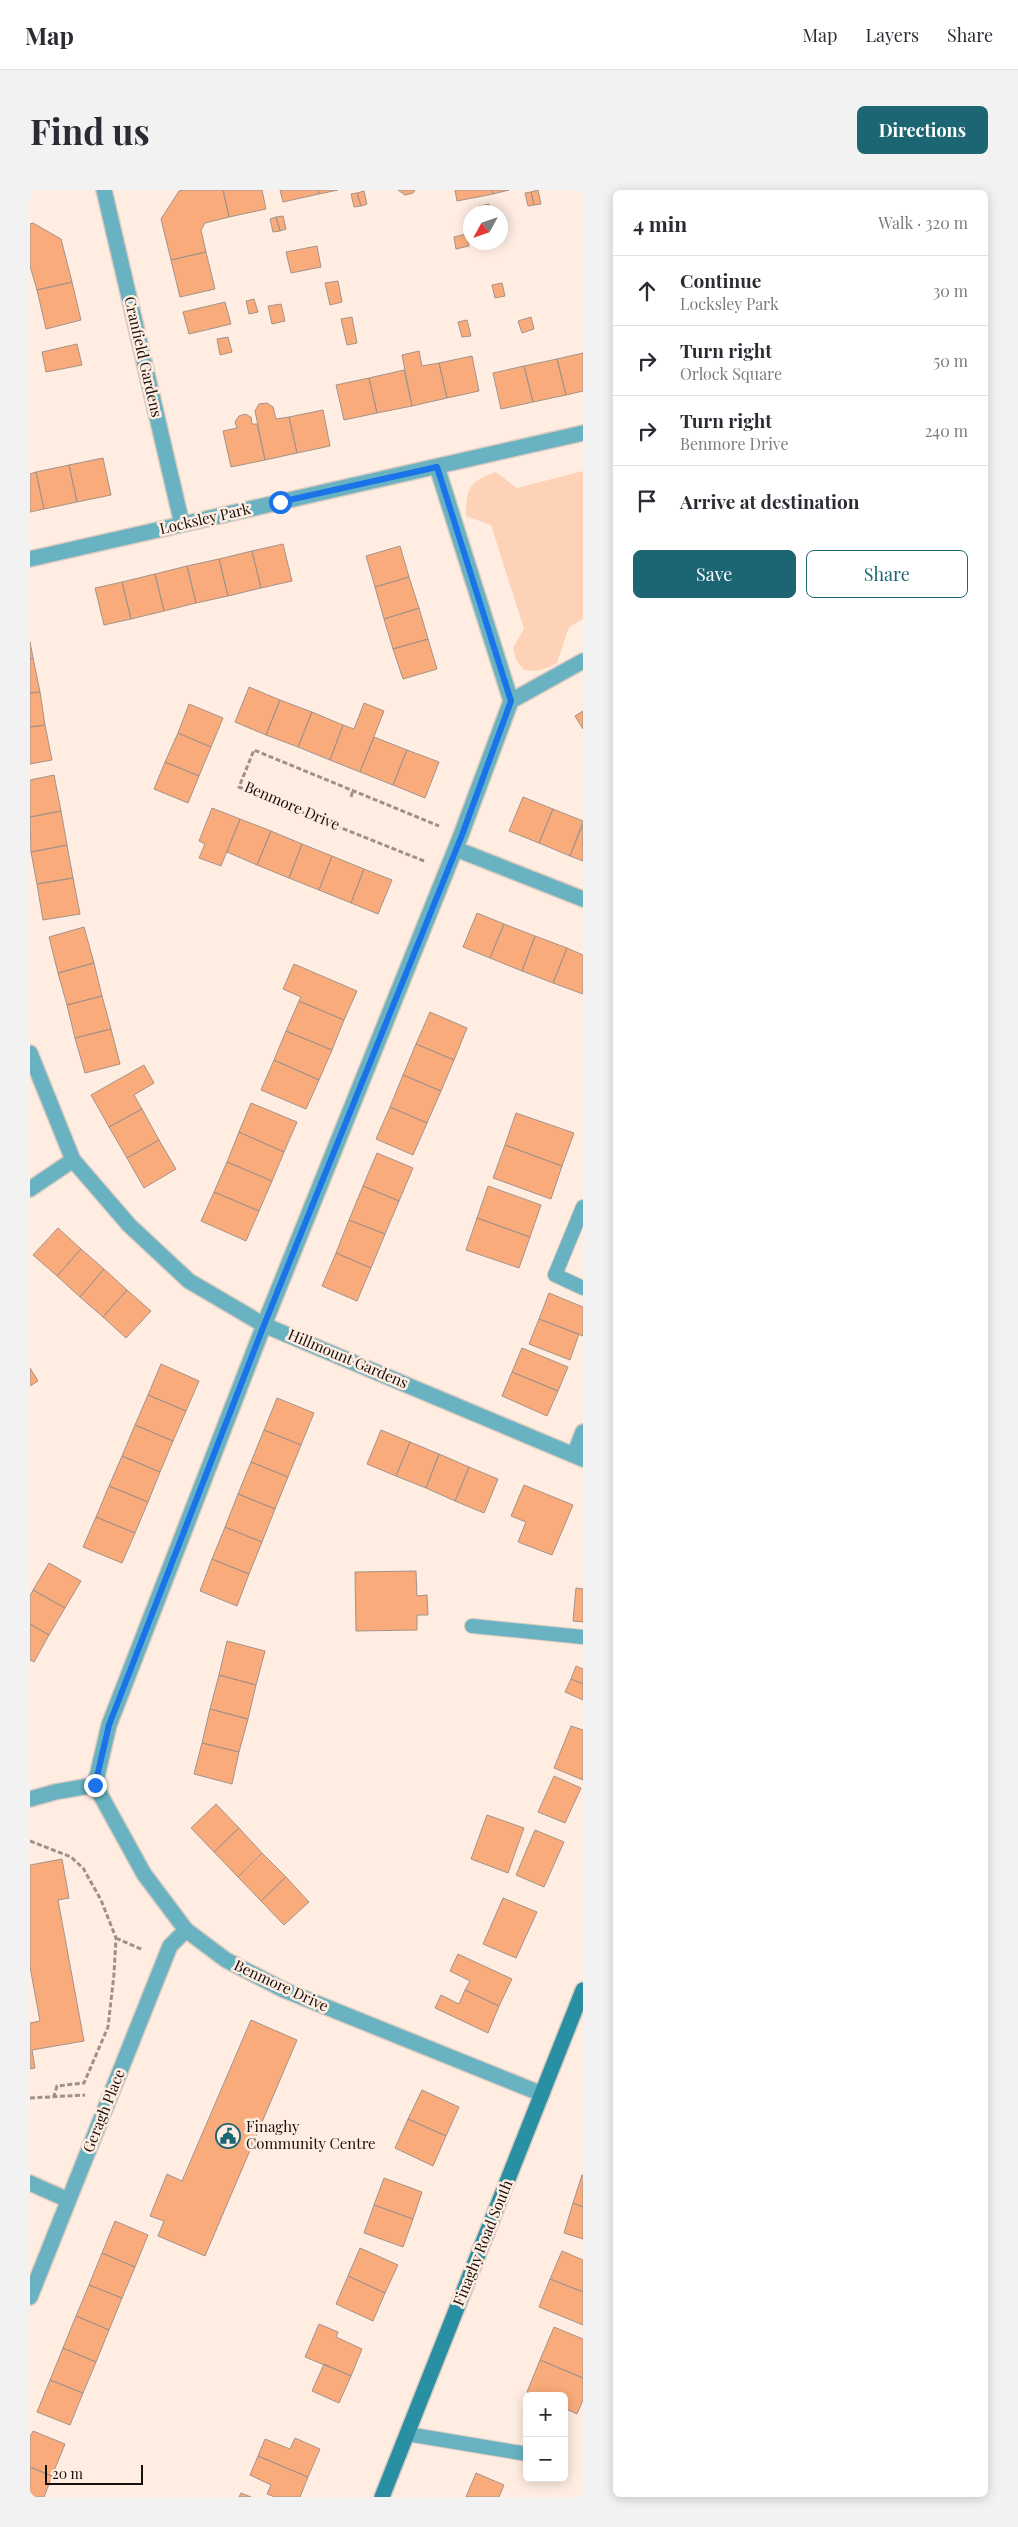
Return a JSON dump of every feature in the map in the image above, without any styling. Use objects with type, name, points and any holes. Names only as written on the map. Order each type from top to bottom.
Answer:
[{"type":"street","name":"Cranfield Gardens","points":[[104,190],[182,524]]},
{"type":"street","name":"Locksley Park","points":[[30,559],[583,433]]},
{"type":"street","points":[[30,1800],[55,1792],[95,1785],[109,1725],[264,1325],[462,835],[511,701],[437,467]]},
{"type":"street","points":[[511,701],[583,661]]},
{"type":"street","points":[[456,850],[583,899]]},
{"type":"street","name":"Hillmount Gardens","points":[[30,1053],[73,1160],[129,1225],[189,1280],[264,1325],[578,1456]]},
{"type":"street","points":[[30,1188],[73,1160]]},
{"type":"street","points":[[578,1456],[583,1432]]},
{"type":"street","name":"Benmore Drive","points":[[95,1785],[144,1874],[186,1930],[226,1960],[284,1990],[542,2094]]},
{"type":"street","name":"Geragh Place","points":[[30,2298],[170,1946],[186,1930]]},
{"type":"street","name":"Finaghy Road South","points":[[382,2497],[583,1990]]},
{"type":"street","points":[[30,2183],[68,2200]]},
{"type":"lane","points":[[583,1207],[555,1275],[583,1288]]},
{"type":"lane","points":[[472,1626],[583,1637]]},
{"type":"lane","points":[[408,2434],[523,2453]]},
{"type":"path","name":"Benmore Drive","points":[[448,870],[239,787],[254,750],[462,835]]},
{"type":"path","points":[[351,797],[353,790]]},
{"type":"path","points":[[30,1841],[71,1858],[83,1868],[101,1900],[116,1938],[108,2027],[84,2082],[56,2086],[54,2096]]},
{"type":"path","points":[[30,2098],[111,2094]]},
{"type":"shaded area","points":[[583,471],[583,619],[569,627],[557,663],[541,670],[524,670],[516,660],[513,648],[524,629],[491,525],[466,516],[468,493],[471,487],[480,479],[496,472],[517,488]]},
{"type":"building","points":[[223,190],[229,217],[205,223],[201,230],[206,252],[171,260],[161,219],[179,191]]},
{"type":"building","points":[[223,190],[262,190],[266,209],[229,217]]},
{"type":"building","points":[[280,190],[318,190],[319,194],[283,202]]},
{"type":"building","points":[[318,190],[338,190],[319,194]]},
{"type":"building","points":[[398,190],[415,190],[413,193],[405,195]]},
{"type":"building","points":[[455,190],[492,190],[493,194],[457,201]]},
{"type":"building","points":[[492,190],[509,190],[493,194]]},
{"type":"building","points":[[538,190],[541,204],[534,205],[531,192]]},
{"type":"building","points":[[364,191],[367,204],[361,206],[357,193]]},
{"type":"building","points":[[531,192],[534,205],[528,206],[525,193]]},
{"type":"building","points":[[357,193],[361,206],[354,207],[351,194]]},
{"type":"building","points":[[283,216],[286,229],[280,231],[276,217]]},
{"type":"building","points":[[276,217],[280,231],[273,232],[270,219]]},
{"type":"building","points":[[33,223],[61,239],[72,282],[37,290],[30,266],[30,224]]},
{"type":"building","points":[[463,235],[463,247],[456,249],[454,237]]},
{"type":"building","points":[[317,246],[321,267],[291,273],[286,252]]},
{"type":"building","points":[[206,252],[215,289],[180,297],[171,260]]},
{"type":"building","points":[[338,281],[342,302],[330,305],[325,283]]},
{"type":"building","points":[[72,282],[81,320],[46,329],[37,290]]},
{"type":"building","points":[[502,283],[505,296],[495,298],[492,285]]},
{"type":"building","points":[[254,299],[258,312],[249,314],[246,301]]},
{"type":"building","points":[[225,302],[231,324],[189,334],[183,312]]},
{"type":"building","points":[[281,304],[285,321],[272,324],[268,306]]},
{"type":"building","points":[[352,317],[357,343],[347,345],[341,319]]},
{"type":"building","points":[[531,317],[534,329],[522,333],[518,321]]},
{"type":"building","points":[[467,320],[471,336],[462,337],[458,322]]},
{"type":"building","points":[[228,337],[232,352],[220,355],[217,339]]},
{"type":"building","points":[[77,344],[82,365],[46,372],[42,352]]},
{"type":"building","points":[[419,351],[422,366],[439,363],[447,398],[412,406],[402,355]]},
{"type":"building","points":[[583,353],[583,391],[566,395],[557,359]]},
{"type":"building","points":[[472,356],[479,391],[447,398],[439,363]]},
{"type":"building","points":[[557,359],[566,395],[533,402],[524,366]]},
{"type":"building","points":[[524,366],[533,402],[501,409],[493,373]]},
{"type":"building","points":[[404,370],[412,406],[377,413],[369,378]]},
{"type":"building","points":[[369,378],[377,413],[344,420],[336,385]]},
{"type":"building","points":[[267,403],[273,407],[276,419],[289,417],[297,453],[265,460],[255,411],[259,404]]},
{"type":"building","points":[[323,410],[330,446],[297,453],[289,417]]},
{"type":"building","points":[[245,414],[251,417],[252,424],[257,424],[265,460],[231,467],[223,431],[237,428],[235,422],[239,416]]},
{"type":"building","points":[[103,458],[111,495],[77,502],[69,465]]},
{"type":"building","points":[[69,465],[77,502],[44,509],[36,472]]},
{"type":"building","points":[[36,472],[44,509],[30,512],[30,474]]},
{"type":"building","points":[[283,544],[292,581],[261,588],[252,551]]},
{"type":"building","points":[[400,546],[409,577],[375,587],[366,556]]},
{"type":"building","points":[[252,551],[261,588],[228,596],[219,559]]},
{"type":"building","points":[[219,559],[228,596],[196,603],[187,566]]},
{"type":"building","points":[[187,566],[196,603],[164,611],[155,574]]},
{"type":"building","points":[[155,574],[164,611],[131,619],[122,582]]},
{"type":"building","points":[[409,577],[419,608],[384,619],[375,587]]},
{"type":"building","points":[[122,582],[131,619],[104,625],[95,588]]},
{"type":"building","points":[[419,608],[428,639],[393,649],[384,619]]},
{"type":"building","points":[[428,639],[437,669],[403,679],[393,649]]},
{"type":"building","points":[[30,642],[33,658],[30,659]]},
{"type":"building","points":[[33,658],[40,692],[30,693],[30,659]]},
{"type":"building","points":[[249,687],[280,700],[266,735],[235,722]]},
{"type":"building","points":[[40,692],[45,725],[30,727],[30,693]]},
{"type":"building","points":[[280,700],[312,712],[298,747],[266,735]]},
{"type":"building","points":[[364,703],[384,711],[360,772],[330,760],[343,725],[354,729]]},
{"type":"building","points":[[189,704],[223,718],[211,747],[178,733]]},
{"type":"building","points":[[583,711],[583,729],[575,716]]},
{"type":"building","points":[[312,712],[343,725],[330,760],[298,747]]},
{"type":"building","points":[[45,725],[52,760],[30,764],[30,727]]},
{"type":"building","points":[[178,733],[211,747],[199,776],[165,762]]},
{"type":"building","points":[[374,737],[407,750],[393,785],[360,772]]},
{"type":"building","points":[[407,750],[439,762],[425,798],[393,785]]},
{"type":"building","points":[[165,762],[199,776],[188,803],[154,789]]},
{"type":"building","points":[[54,775],[61,811],[30,817],[30,780]]},
{"type":"building","points":[[523,797],[553,809],[539,843],[509,831]]},
{"type":"building","points":[[212,808],[240,819],[221,866],[199,858],[205,844],[199,841]]},
{"type":"building","points":[[553,809],[583,821],[570,856],[539,843]]},
{"type":"building","points":[[61,811],[67,845],[31,852],[30,817]]},
{"type":"building","points":[[240,819],[271,831],[257,865],[227,852]]},
{"type":"building","points":[[583,824],[583,861],[570,856]]},
{"type":"building","points":[[271,831],[302,844],[289,878],[257,865]]},
{"type":"building","points":[[302,844],[332,856],[319,890],[289,878]]},
{"type":"building","points":[[67,845],[73,878],[37,884],[31,852]]},
{"type":"building","points":[[332,856],[364,869],[351,903],[319,890]]},
{"type":"building","points":[[364,869],[392,880],[378,914],[351,903]]},
{"type":"building","points":[[73,878],[80,914],[43,920],[37,884]]},
{"type":"building","points":[[477,913],[504,924],[490,958],[463,947]]},
{"type":"building","points":[[504,924],[535,936],[522,971],[490,958]]},
{"type":"building","points":[[84,927],[94,963],[58,973],[49,937]]},
{"type":"building","points":[[535,936],[567,948],[553,983],[522,971]]},
{"type":"building","points":[[567,948],[583,955],[583,994],[553,983]]},
{"type":"building","points":[[94,963],[102,996],[67,1005],[58,973]]},
{"type":"building","points":[[294,964],[357,991],[344,1020],[299,1001],[301,997],[283,989]]},
{"type":"building","points":[[102,996],[111,1029],[75,1038],[67,1005]]},
{"type":"building","points":[[299,1001],[344,1020],[332,1050],[286,1031]]},
{"type":"building","points":[[430,1012],[467,1028],[454,1060],[416,1044]]},
{"type":"building","points":[[111,1029],[120,1064],[85,1073],[75,1038]]},
{"type":"building","points":[[286,1031],[332,1050],[319,1080],[274,1060]]},
{"type":"building","points":[[416,1044],[454,1060],[441,1091],[403,1075]]},
{"type":"building","points":[[274,1060],[319,1080],[306,1109],[261,1090]]},
{"type":"building","points":[[144,1065],[154,1083],[134,1095],[142,1109],[109,1127],[91,1095]]},
{"type":"building","points":[[403,1075],[441,1091],[427,1123],[390,1107]]},
{"type":"building","points":[[251,1103],[297,1122],[284,1152],[239,1132]]},
{"type":"building","points":[[390,1107],[427,1123],[413,1155],[376,1139]]},
{"type":"building","points":[[142,1109],[159,1140],[127,1158],[109,1127]]},
{"type":"building","points":[[516,1113],[574,1133],[562,1166],[505,1145]]},
{"type":"building","points":[[239,1132],[284,1152],[272,1181],[227,1162]]},
{"type":"building","points":[[159,1140],[176,1169],[144,1188],[127,1158]]},
{"type":"building","points":[[505,1145],[562,1166],[551,1199],[493,1178]]},
{"type":"building","points":[[377,1153],[413,1168],[399,1201],[363,1186]]},
{"type":"building","points":[[227,1162],[272,1181],[259,1211],[214,1192]]},
{"type":"building","points":[[363,1186],[399,1201],[385,1234],[349,1220]]},
{"type":"building","points":[[488,1186],[541,1205],[530,1237],[477,1218]]},
{"type":"building","points":[[214,1192],[259,1211],[246,1241],[201,1221]]},
{"type":"building","points":[[477,1218],[530,1237],[519,1268],[466,1250]]},
{"type":"building","points":[[349,1220],[385,1234],[371,1268],[336,1253]]},
{"type":"building","points":[[58,1228],[81,1249],[57,1276],[33,1255]]},
{"type":"building","points":[[81,1249],[104,1269],[80,1297],[57,1276]]},
{"type":"building","points":[[336,1253],[371,1268],[357,1301],[322,1286]]},
{"type":"building","points":[[104,1269],[127,1290],[103,1317],[80,1297]]},
{"type":"building","points":[[127,1290],[151,1311],[126,1338],[103,1317]]},
{"type":"building","points":[[549,1293],[583,1307],[583,1336],[539,1319]]},
{"type":"building","points":[[539,1319],[579,1334],[570,1360],[529,1344]]},
{"type":"building","points":[[522,1348],[568,1367],[558,1391],[512,1372]]},
{"type":"building","points":[[161,1364],[199,1381],[186,1411],[148,1395]]},
{"type":"building","points":[[30,1368],[38,1381],[30,1386]]},
{"type":"building","points":[[512,1372],[558,1391],[547,1416],[502,1396]]},
{"type":"building","points":[[148,1395],[186,1411],[173,1441],[135,1425]]},
{"type":"building","points":[[277,1398],[314,1413],[301,1445],[264,1430]]},
{"type":"building","points":[[135,1425],[173,1441],[160,1472],[122,1456]]},
{"type":"building","points":[[264,1430],[301,1445],[288,1477],[251,1462]]},
{"type":"building","points":[[381,1430],[410,1442],[396,1476],[367,1464]]},
{"type":"building","points":[[410,1442],[439,1454],[426,1488],[396,1476]]},
{"type":"building","points":[[439,1454],[469,1467],[455,1501],[426,1488]]},
{"type":"building","points":[[122,1456],[160,1472],[148,1502],[109,1486]]},
{"type":"building","points":[[251,1462],[288,1477],[275,1509],[238,1494]]},
{"type":"building","points":[[469,1467],[498,1479],[484,1513],[455,1501]]},
{"type":"building","points":[[524,1485],[573,1505],[552,1555],[518,1542],[526,1522],[511,1516]]},
{"type":"building","points":[[109,1486],[148,1502],[135,1533],[96,1517]]},
{"type":"building","points":[[238,1494],[275,1509],[262,1542],[225,1527]]},
{"type":"building","points":[[96,1517],[135,1533],[122,1563],[83,1547]]},
{"type":"building","points":[[225,1527],[262,1542],[249,1574],[212,1559]]},
{"type":"building","points":[[212,1559],[249,1574],[237,1606],[200,1591]]},
{"type":"building","points":[[49,1563],[81,1581],[65,1608],[33,1590]]},
{"type":"building","points":[[416,1571],[417,1596],[427,1595],[428,1615],[417,1615],[417,1630],[356,1631],[355,1572]]},
{"type":"building","points":[[576,1588],[583,1589],[583,1622],[573,1621]]},
{"type":"building","points":[[33,1590],[65,1608],[49,1635],[30,1624],[30,1596]]},
{"type":"building","points":[[30,1624],[49,1635],[34,1662],[30,1660]]},
{"type":"building","points":[[227,1641],[265,1651],[256,1685],[219,1675]]},
{"type":"building","points":[[576,1666],[583,1669],[583,1684],[571,1679]]},
{"type":"building","points":[[219,1675],[256,1685],[248,1719],[210,1709]]},
{"type":"building","points":[[571,1679],[583,1684],[583,1700],[565,1692]]},
{"type":"building","points":[[210,1709],[248,1719],[239,1752],[202,1743]]},
{"type":"building","points":[[571,1726],[583,1730],[583,1780],[554,1768]]},
{"type":"building","points":[[202,1743],[239,1752],[232,1784],[194,1774]]},
{"type":"building","points":[[554,1776],[581,1788],[565,1823],[538,1812]]},
{"type":"building","points":[[216,1804],[239,1828],[214,1852],[191,1828]]},
{"type":"building","points":[[487,1815],[524,1828],[508,1873],[471,1859]]},
{"type":"building","points":[[239,1828],[262,1853],[238,1877],[214,1852]]},
{"type":"building","points":[[535,1830],[564,1842],[544,1887],[516,1875]]},
{"type":"building","points":[[262,1853],[286,1877],[261,1901],[238,1877]]},
{"type":"building","points":[[62,1859],[69,1898],[58,1900],[84,2041],[32,2050],[35,2068],[30,2069],[30,2023],[40,2021],[30,1967],[30,1865]]},
{"type":"building","points":[[286,1877],[309,1902],[284,1925],[261,1901]]},
{"type":"building","points":[[503,1898],[537,1912],[516,1958],[483,1944]]},
{"type":"building","points":[[458,1954],[512,1979],[499,2006],[465,1990],[470,1981],[450,1971]]},
{"type":"building","points":[[465,1990],[499,2006],[488,2033],[435,2008],[441,1995],[459,2004]]},
{"type":"building","name":"Finaghy Community Centre","points":[[251,2020],[297,2040],[205,2256],[158,2236],[164,2221],[150,2216],[167,2174],[182,2181]]},
{"type":"building","points":[[422,2090],[459,2107],[446,2136],[408,2119]]},
{"type":"building","points":[[408,2119],[446,2136],[433,2166],[395,2148]]},
{"type":"building","points":[[583,2175],[583,2207],[573,2203]]},
{"type":"building","points":[[384,2178],[422,2192],[413,2219],[374,2205]]},
{"type":"building","points":[[573,2203],[583,2207],[583,2239],[564,2233]]},
{"type":"building","points":[[374,2205],[413,2219],[403,2247],[364,2233]]},
{"type":"building","points":[[115,2221],[148,2235],[135,2267],[102,2253]]},
{"type":"building","points":[[360,2248],[398,2265],[385,2293],[348,2276]]},
{"type":"building","points":[[562,2251],[583,2260],[583,2292],[550,2279]]},
{"type":"building","points":[[102,2253],[135,2267],[122,2298],[89,2285]]},
{"type":"building","points":[[348,2276],[385,2293],[373,2321],[336,2304]]},
{"type":"building","points":[[550,2279],[583,2292],[583,2325],[539,2307]]},
{"type":"building","points":[[89,2285],[122,2298],[109,2330],[76,2316]]},
{"type":"building","points":[[76,2316],[109,2330],[96,2362],[63,2348]]},
{"type":"building","points":[[319,2324],[338,2332],[336,2337],[362,2349],[351,2376],[305,2357]]},
{"type":"building","points":[[554,2327],[583,2339],[583,2378],[540,2360]]},
{"type":"building","points":[[63,2348],[96,2362],[83,2393],[50,2380]]},
{"type":"building","points":[[540,2360],[583,2378],[583,2400],[577,2414],[568,2410],[568,2392],[527,2392]]},
{"type":"building","points":[[324,2364],[351,2376],[339,2403],[312,2391]]},
{"type":"building","points":[[50,2380],[83,2393],[70,2425],[37,2412]]},
{"type":"building","points":[[33,2431],[65,2444],[52,2476],[30,2467],[30,2437]]},
{"type":"building","points":[[295,2438],[320,2449],[308,2477],[258,2456],[265,2439],[290,2449]]},
{"type":"building","points":[[258,2456],[308,2477],[300,2497],[275,2497],[267,2494],[271,2485],[250,2475]]},
{"type":"building","points":[[30,2467],[52,2476],[44,2497],[30,2497]]},
{"type":"building","points":[[476,2473],[504,2485],[499,2497],[466,2497]]},
{"type":"building","points":[[241,2493],[251,2497],[239,2497]]},
{"type":"place","name":"Finaghy Community Centre","points":[[228,2136]]},
{"type":"route","points":[[95,1785],[109,1725],[264,1325],[462,835],[511,701],[437,467],[280,502]]}]
